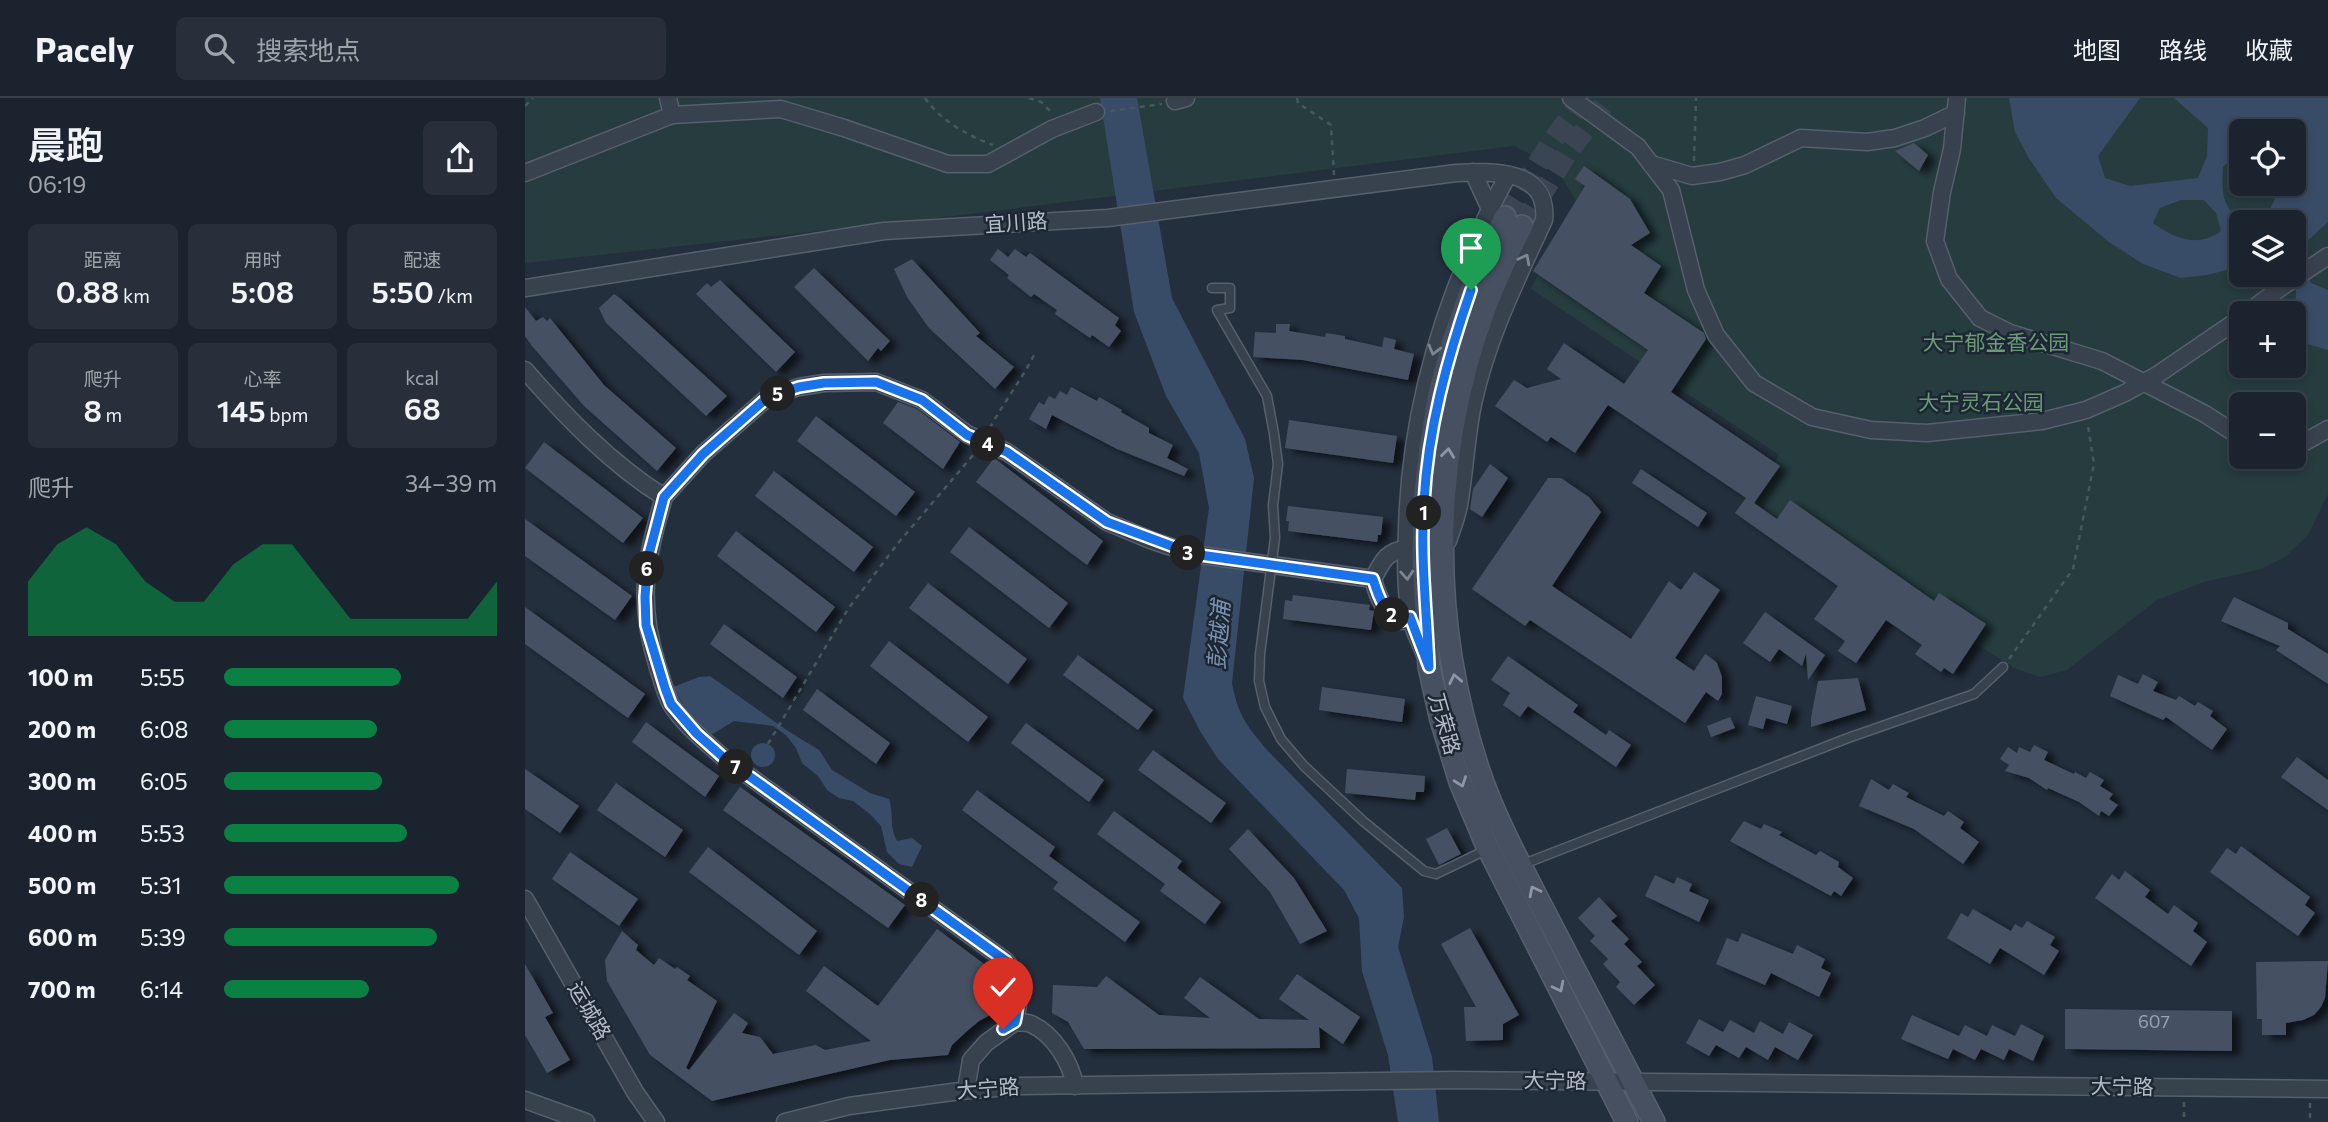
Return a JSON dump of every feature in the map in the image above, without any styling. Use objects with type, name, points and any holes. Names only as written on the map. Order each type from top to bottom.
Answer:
[{"type":"main road","name":"万荣路","points":[[1506,218],[1489,297],[1471,347],[1458,399],[1448,451],[1442,559],[1450,649],[1462,714],[1480,773],[1505,835],[1654,1122]]},
{"type":"main road","name":"万荣路","points":[[1506,218],[1471,290],[1453,341],[1439,394],[1424,502],[1423,558],[1429,667],[1441,720],[1457,769],[1489,849],[1627,1122]]},
{"type":"street","points":[[669,98],[672,115]]},
{"type":"street","points":[[1571,98],[1637,147],[1671,190],[1696,290],[1716,335],[1754,383],[1812,417],[1871,430],[1927,433],[2042,421],[2086,410],[2143,383],[2229,326]]},
{"type":"street","points":[[1651,164],[1692,176],[1720,172],[1745,165],[1801,138],[1867,142],[1895,138],[1925,128],[1957,106]]},
{"type":"street","points":[[1957,106],[1935,241],[1949,279],[1980,318],[2010,332],[2102,361],[2205,414],[2229,430]]},
{"type":"street","points":[[525,173],[672,115],[781,109],[948,164],[988,164],[1065,124],[1096,112]]},
{"type":"street","points":[[1473,172],[1506,218]]},
{"type":"street","name":"宜川路","points":[[525,288],[884,231],[1108,218],[1473,172],[1508,175]]},
{"type":"street","points":[[1429,667],[1410,617],[1406,549],[1413,445],[1423,390],[1456,283],[1506,218],[1508,175],[1534,186],[1542,195],[1545,206],[1544,220],[1504,303],[1487,352],[1473,403],[1464,454],[1459,507],[1442,559]]},
{"type":"street","points":[[2263,301],[2328,257]]},
{"type":"street","points":[[525,370],[603,451],[638,481],[664,497]]},
{"type":"street","points":[[1015,1022],[1016,973],[1006,961],[724,758],[697,734],[671,704],[646,625],[645,597],[648,558],[664,497],[703,454],[768,397],[799,387],[824,383],[876,382],[922,400],[967,435],[1007,452],[1107,522],[1193,554],[1373,579]]},
{"type":"street","points":[[2306,441],[2328,429]]},
{"type":"street","points":[[1406,549],[1394,550],[1387,556],[1373,579],[1379,601],[1389,614],[1402,621],[1410,617]]},
{"type":"street","name":"运城路","points":[[525,899],[635,1092],[656,1122]]},
{"type":"street","points":[[966,1090],[971,1060],[986,1043],[1015,1022],[1031,1024],[1043,1032],[1065,1055],[1075,1086]]},
{"type":"street","name":"大宁路","points":[[785,1122],[849,1106],[966,1090],[1075,1086],[1454,1080],[2328,1089]]},
{"type":"street","points":[[525,1100],[586,1122]]},
{"type":"lane","points":[[1212,288],[1230,288],[1230,308],[1217,310],[1267,396],[1278,464],[1273,505],[1275,538],[1261,643],[1259,681],[1265,707],[1281,739],[1304,766],[1363,821],[1424,871],[1437,874],[1489,849]]},
{"type":"lane","points":[[1521,865],[1848,738],[1974,694],[2003,667]]},
{"type":"path","points":[[525,106],[533,98]]},
{"type":"path","points":[[925,98],[931,107],[954,125],[982,141],[1014,152]]},
{"type":"path","points":[[1029,98],[1041,102],[1065,124]]},
{"type":"path","points":[[1297,98],[1298,103],[1331,125],[1334,189]]},
{"type":"path","points":[[1692,176],[1696,98]]},
{"type":"path","points":[[1096,112],[1181,99]]},
{"type":"path","points":[[768,744],[784,722],[848,609],[899,542],[985,442],[1004,402],[1023,378],[1034,355]]},
{"type":"path","points":[[2003,667],[2073,569],[2094,464],[2086,410]]},
{"type":"path","points":[[2184,1088],[2184,1122]]},
{"type":"green space","name":"大宁灵石公园","points":[[525,98],[2328,98],[2328,494],[2308,535],[2285,557],[2261,569],[2204,582],[2157,600],[2067,670],[2040,677],[2014,668],[1750,501],[1779,455],[1531,289],[1576,200],[1555,167],[1514,146],[930,219],[525,263]]},
{"type":"water","name":"彭越浦","points":[[1100,98],[1137,98],[1172,298],[1245,439],[1254,478],[1232,683],[1237,703],[1248,726],[1267,750],[1402,888],[1404,917],[1398,947],[1432,1057],[1439,1122],[1398,1122],[1388,1055],[1362,971],[1359,918],[1344,890],[1218,759],[1183,698],[1209,508],[1199,453],[1166,396],[1134,312]]},
{"type":"water","points":[[2009,98],[2140,98],[2098,156],[2105,178],[2130,186],[2198,178],[2207,156],[2208,128],[2174,98],[2328,98],[2328,222],[2306,242],[2306,210],[2270,210],[2276,196],[2306,196],[2306,119],[2229,119],[2229,162],[2223,167],[2223,184],[2224,198],[2230,210],[2229,269],[2207,275],[2181,278],[2143,264],[2109,242],[2056,198],[2028,157],[2015,132]],"holes":[[[2181,200],[2204,200],[2216,213],[2221,231],[2203,239],[2178,237],[2153,223],[2160,208]]]},
{"type":"water","points":[[2306,273],[2311,283],[2328,290],[2328,350],[2306,344],[2306,301],[2296,301],[2294,287],[2306,287]]},
{"type":"water","points":[[710,676],[819,750],[832,770],[870,793],[889,799],[897,841],[912,838],[922,846],[912,867],[899,864],[887,852],[881,826],[870,814],[853,801],[839,798],[827,790],[818,776],[802,763],[796,748],[786,735],[773,726],[734,721],[711,735],[699,725],[673,687],[699,677]]},
{"type":"water","points":[[763,743],[772,746],[775,755],[772,764],[763,767],[754,764],[751,755],[754,746]]},
{"type":"building","points":[[1914,143],[1928,155],[1919,171],[1895,151]]},
{"type":"building","points":[[1584,166],[1630,199],[1650,233],[1631,245],[1661,266],[1644,293],[1704,333],[1706,339],[1671,392],[1780,466],[1754,503],[1777,519],[1790,500],[1934,601],[1939,593],[1986,624],[1953,674],[1944,668],[1941,672],[1915,654],[1922,645],[1886,620],[1856,663],[1838,651],[1845,641],[1814,619],[1838,586],[1735,513],[1746,498],[1608,405],[1575,453],[1551,437],[1547,442],[1495,406],[1514,380],[1527,388],[1561,379],[1547,369],[1564,343],[1624,384],[1648,350],[1533,271],[1585,186],[1575,179]]},
{"type":"building","points":[[998,249],[1008,257],[1015,249],[1026,257],[1030,253],[1119,318],[1115,325],[1121,331],[1109,347],[1092,335],[1090,338],[1055,314],[1057,310],[1034,294],[1031,297],[1007,278],[1009,275],[990,260]]},
{"type":"building","points":[[912,259],[980,333],[976,336],[1014,367],[995,389],[929,328],[907,297],[894,269]]},
{"type":"building","points":[[814,268],[890,341],[881,351],[878,348],[868,361],[794,287]]},
{"type":"building","points":[[720,280],[795,352],[776,372],[696,294],[707,283],[711,287]]},
{"type":"building","points":[[614,294],[727,396],[706,416],[606,323],[599,308]]},
{"type":"building","points":[[525,307],[536,321],[543,317],[547,321],[550,318],[604,385],[676,448],[657,471],[584,406],[532,346],[525,336]]},
{"type":"building","points":[[1276,324],[1290,324],[1289,331],[1325,337],[1326,333],[1345,336],[1345,339],[1382,347],[1384,337],[1396,340],[1394,349],[1414,354],[1408,380],[1303,360],[1253,357],[1255,332],[1276,333]]},
{"type":"building","points":[[1071,387],[1097,401],[1099,397],[1122,410],[1121,412],[1149,428],[1149,433],[1173,445],[1167,458],[1188,469],[1184,476],[1117,449],[1052,415],[1046,429],[1029,419],[1039,402],[1044,405],[1049,396],[1055,399],[1060,391],[1067,395]]},
{"type":"building","points":[[898,402],[917,409],[960,442],[943,469],[883,423]]},
{"type":"building","points":[[816,416],[915,492],[896,516],[797,441]]},
{"type":"building","points":[[1289,420],[1397,436],[1393,463],[1285,448]]},
{"type":"building","points":[[544,442],[643,518],[623,543],[525,468]]},
{"type":"building","points":[[994,458],[1103,541],[1087,565],[976,482]]},
{"type":"building","points":[[1490,464],[1508,478],[1482,517],[1470,509],[1473,489]]},
{"type":"building","points":[[1641,469],[1707,513],[1698,527],[1632,483]]},
{"type":"building","points":[[774,471],[873,547],[854,572],[755,496]]},
{"type":"building","points":[[1548,478],[1561,478],[1589,497],[1601,512],[1552,586],[1631,639],[1669,581],[1681,590],[1694,572],[1720,590],[1675,658],[1694,671],[1705,654],[1711,658],[1717,663],[1722,677],[1722,694],[1718,701],[1706,692],[1685,723],[1530,620],[1525,626],[1472,589]]},
{"type":"building","points":[[1288,506],[1383,517],[1381,535],[1378,535],[1377,542],[1288,531]]},
{"type":"building","points":[[525,519],[632,596],[615,620],[525,556]]},
{"type":"building","points":[[969,527],[1068,603],[1049,628],[950,552]]},
{"type":"building","points":[[736,531],[835,607],[816,632],[717,556]]},
{"type":"building","points":[[928,583],[1027,659],[1008,684],[909,608]]},
{"type":"building","points":[[1293,595],[1370,605],[1369,610],[1374,611],[1371,630],[1283,619],[1285,600],[1292,601]]},
{"type":"building","points":[[2234,597],[2288,623],[2288,629],[2328,654],[2328,684],[2276,650],[2280,646],[2221,621]]},
{"type":"building","points":[[525,607],[645,694],[628,718],[525,644]]},
{"type":"building","points":[[1765,612],[1825,655],[1808,680],[1806,654],[1802,666],[1779,649],[1770,662],[1743,643]]},
{"type":"building","points":[[724,624],[797,677],[783,698],[710,644]]},
{"type":"building","points":[[889,641],[988,717],[968,742],[870,666]]},
{"type":"building","points":[[1078,655],[1153,710],[1138,730],[1063,675]]},
{"type":"building","points":[[1508,656],[1578,705],[1573,712],[1606,735],[1609,730],[1631,745],[1616,767],[1528,706],[1520,717],[1503,705],[1510,693],[1491,680]]},
{"type":"building","points":[[2143,674],[2158,682],[2153,691],[2176,700],[2179,696],[2195,706],[2198,702],[2213,711],[2210,716],[2227,729],[2212,750],[2166,717],[2163,720],[2110,696],[2118,675],[2138,684]]},
{"type":"building","points":[[1858,678],[1866,710],[1811,727],[1818,681]]},
{"type":"building","points":[[1322,687],[1405,699],[1402,722],[1319,710]]},
{"type":"building","points":[[817,689],[890,743],[876,764],[803,710]]},
{"type":"building","points":[[1756,696],[1792,706],[1787,724],[1766,718],[1763,729],[1748,725]]},
{"type":"building","points":[[1730,717],[1735,728],[1711,737],[1707,726]]},
{"type":"building","points":[[646,722],[719,776],[705,797],[632,742]]},
{"type":"building","points":[[1026,723],[1104,780],[1089,802],[1011,743]]},
{"type":"building","points":[[2034,745],[2048,752],[2044,760],[2086,778],[2090,772],[2104,780],[2100,786],[2113,794],[2109,799],[2118,805],[2109,816],[2101,811],[2099,816],[2079,802],[2048,788],[2047,790],[2029,778],[2005,771],[2009,765],[2000,759],[2008,747],[2017,753],[2019,747],[2030,752]]},
{"type":"building","points":[[1153,750],[1226,803],[1211,823],[1138,770]]},
{"type":"building","points":[[2297,757],[2328,780],[2328,810],[2281,777]]},
{"type":"building","points":[[525,769],[579,806],[560,833],[525,809]]},
{"type":"building","points":[[1347,769],[1425,776],[1424,792],[1416,792],[1415,800],[1345,793]]},
{"type":"building","points":[[1871,779],[1889,790],[1893,784],[1909,793],[1906,797],[1944,816],[1948,811],[1964,822],[1960,828],[1979,842],[1963,864],[1914,829],[1859,806]]},
{"type":"building","points":[[616,783],[683,830],[665,857],[597,810]]},
{"type":"building","points":[[740,787],[905,905],[888,928],[723,810]]},
{"type":"building","points":[[977,790],[1055,847],[1049,856],[1140,922],[1125,942],[1053,889],[1058,882],[962,810]]},
{"type":"building","points":[[1114,811],[1182,861],[1177,868],[1221,902],[1205,924],[1160,891],[1165,884],[1097,834]]},
{"type":"building","points":[[1744,821],[1761,829],[1764,824],[1782,832],[1779,835],[1816,855],[1820,851],[1839,862],[1838,867],[1853,878],[1841,896],[1834,891],[1831,896],[1730,841]]},
{"type":"building","points":[[1447,828],[1461,854],[1439,865],[1426,839]]},
{"type":"building","points":[[1248,829],[1294,878],[1327,931],[1300,944],[1270,892],[1229,849]]},
{"type":"building","points":[[2241,846],[2310,897],[2305,905],[2315,913],[2298,936],[2210,872],[2227,848],[2236,854]]},
{"type":"building","points":[[708,847],[817,931],[799,955],[689,872]]},
{"type":"building","points":[[570,852],[638,899],[619,926],[552,879]]},
{"type":"building","points":[[2125,871],[2150,890],[2145,897],[2168,914],[2174,905],[2198,923],[2193,931],[2207,942],[2191,966],[2095,898],[2112,874],[2119,880]]},
{"type":"building","points":[[1655,875],[1674,884],[1677,877],[1692,884],[1689,891],[1709,900],[1699,922],[1645,896]]},
{"type":"building","points":[[1599,897],[1617,916],[1611,921],[1629,939],[1624,944],[1642,962],[1637,966],[1655,985],[1634,1005],[1616,987],[1620,982],[1603,964],[1608,959],[1590,941],[1595,936],[1578,918]]},
{"type":"building","points":[[1973,909],[2011,931],[2015,924],[2022,928],[2027,921],[2055,937],[2050,945],[2059,951],[2044,975],[2000,948],[1990,964],[1947,938],[1961,913],[1968,917]]},
{"type":"building","points":[[1470,928],[1519,1015],[1503,1024],[1503,1040],[1466,1041],[1464,1007],[1476,1007],[1441,944]]},
{"type":"building","points":[[937,929],[991,969],[992,1014],[979,1021],[952,1045],[948,1055],[890,1060],[712,1101],[650,1055],[607,981],[605,960],[622,931],[638,945],[636,950],[654,965],[659,958],[675,969],[677,967],[690,976],[687,980],[717,1001],[686,1068],[689,1070],[734,1013],[748,1023],[742,1033],[760,1037],[773,1054],[816,1045],[825,1050],[871,1041],[806,991],[824,966],[878,1006]]},
{"type":"building","points":[[1742,933],[1793,954],[1797,945],[1825,959],[1821,968],[1831,973],[1819,997],[1771,973],[1765,985],[1716,964],[1727,938],[1738,942]]},
{"type":"building","points":[[2328,961],[2325,998],[2314,1015],[2286,1023],[2286,1035],[2262,1035],[2262,1019],[2257,1019],[2256,962]]},
{"type":"building","points":[[525,964],[553,1013],[545,1017],[570,1060],[547,1073],[525,1035]]},
{"type":"building","points":[[1297,974],[1360,1017],[1343,1044],[1319,1027],[1320,1048],[1084,1049],[1068,1022],[1052,1013],[1053,985],[1097,987],[1106,976],[1159,1015],[1210,1018],[1184,998],[1200,977],[1259,1019],[1309,1020],[1279,999]]},
{"type":"building","points":[[2065,1009],[2232,1011],[2232,1051],[2065,1049]]},
{"type":"building","points":[[1912,1015],[1959,1036],[1965,1025],[1987,1036],[1992,1025],[2015,1036],[2021,1024],[2044,1036],[2033,1061],[2009,1049],[2004,1060],[1981,1049],[1975,1060],[1953,1049],[1948,1059],[1901,1039]]},
{"type":"building","points":[[1699,1019],[1723,1032],[1730,1020],[1754,1033],[1760,1021],[1783,1034],[1789,1022],[1813,1035],[1798,1060],[1775,1047],[1768,1060],[1746,1047],[1739,1058],[1716,1045],[1709,1056],[1686,1043]]},
{"type":"tunnel","points":[[1505,217],[1550,144],[1584,98]]},
{"type":"tunnel","points":[[1522,226],[1566,155],[1609,98]]},
{"type":"route","points":[[1003,1029],[1015,1022],[1017,1011],[1016,973],[1006,961],[724,758],[697,734],[671,704],[646,625],[645,597],[648,558],[664,497],[703,454],[768,397],[799,387],[824,383],[876,382],[922,400],[967,435],[1007,452],[1107,522],[1153,541],[1193,554],[1373,579],[1379,601],[1389,614],[1402,621],[1410,617],[1429,667],[1423,558],[1424,502],[1430,448],[1439,394],[1453,341],[1471,290]]},
{"type":"park label","name":"大宁郁金香公园","points":[[1996,343]]}]
